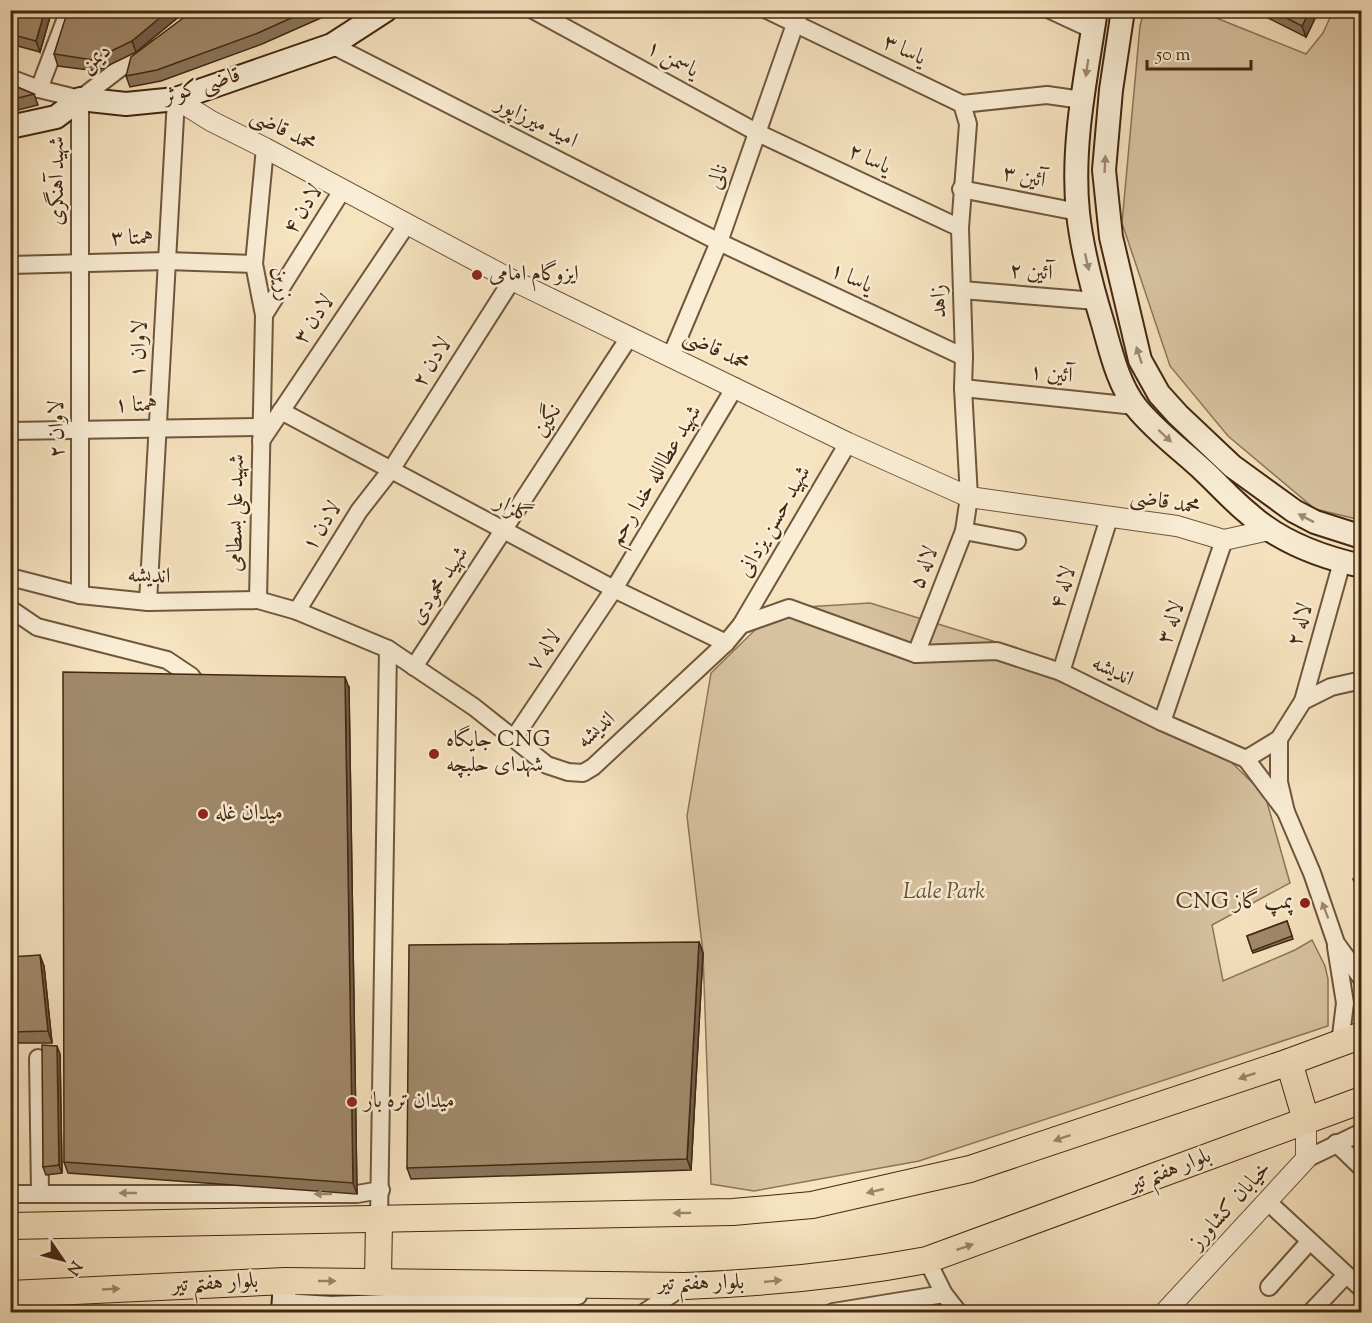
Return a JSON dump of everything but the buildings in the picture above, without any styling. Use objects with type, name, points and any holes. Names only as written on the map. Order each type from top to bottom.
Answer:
[{"type":"main road","name":"قاضی کوثر","points":[[80,99],[126,104],[176,99],[332,45],[386,10]]},
{"type":"main road","points":[[1123,10],[1111,90],[1104,170],[1111,237],[1140,360],[1159,394],[1232,466],[1294,511],[1315,522],[1362,537]]},
{"type":"main road","points":[[1095,20],[1082,100],[1077,156],[1078,212],[1096,301],[1115,367],[1136,406],[1161,433],[1248,514],[1269,530],[1298,546],[1326,558],[1352,564]]},
{"type":"main road","points":[[10,127],[56,117],[80,99]]},
{"type":"main road","points":[[10,1226],[733,1212],[812,1205],[970,1169],[1351,1039]]},
{"type":"main road","points":[[1289,1062],[1306,1120]]},
{"type":"main road","name":"بلوار هفتم تیر","points":[[10,1294],[284,1298],[378,1281],[678,1289],[849,1273],[927,1260],[1362,1100]]},
{"type":"main road","points":[[378,1281],[379,1220]]},
{"type":"street","points":[[39,89],[69,10]]},
{"type":"street","name":"یاسمن ۱","points":[[532,10],[758,133]]},
{"type":"street","name":"یاسا ۳","points":[[767,10],[797,17],[962,104]]},
{"type":"street","points":[[1050,10],[1095,20]]},
{"type":"street","name":"نالی","points":[[671,356],[719,242],[797,17]]},
{"type":"street","name":"دیمن","points":[[80,99],[160,38]]},
{"type":"street","name":"امید میرزاپور","points":[[332,45],[719,242]]},
{"type":"street","points":[[10,78],[39,89],[80,99]]},
{"type":"street","points":[[962,104],[1047,95],[1082,100]]},
{"type":"street","name":"شهید آهنگری","points":[[80,99],[80,263]]},
{"type":"street","name":"محمد قاضی","points":[[176,99],[211,122],[266,148],[512,280],[848,443],[969,497],[1177,526],[1224,540],[1269,530]]},
{"type":"street","name":"لاوان ۱","points":[[148,602],[176,99]]},
{"type":"street","name":"زاهد","points":[[962,104],[968,124],[961,189],[960,228],[963,388],[969,497]]},
{"type":"street","name":"یاسا ۲","points":[[758,133],[960,228]]},
{"type":"street","name":"زرین","points":[[261,434],[264,315],[254,264],[266,148]]},
{"type":"street","name":"لادن ۴","points":[[264,315],[343,189]]},
{"type":"street","name":"آئین ۳","points":[[961,189],[1078,212]]},
{"type":"street","name":"لادن ۳","points":[[261,434],[281,411],[407,224]]},
{"type":"street","name":"یاسا ۱","points":[[719,242],[964,357]]},
{"type":"street","name":"همتا ۳","points":[[10,265],[167,261],[254,264]]},
{"type":"street","name":"لاوان ۲","points":[[80,263],[80,595]]},
{"type":"street","name":"لادن ۲","points":[[391,470],[512,280]]},
{"type":"street","name":"آئین ۲","points":[[962,290],[1096,301]]},
{"type":"street","name":"نگین","points":[[504,530],[630,336]]},
{"type":"street","name":"شهید عطاالله خدا رحم","points":[[614,589],[735,387]]},
{"type":"street","name":"آئین ۱","points":[[963,388],[1136,406]]},
{"type":"street","name":"گلزار","points":[[281,411],[614,589],[726,643]]},
{"type":"street","name":"همتا ۱","points":[[10,431],[158,428],[261,434]]},
{"type":"street","name":"شهید علی بسطامی","points":[[258,600],[261,434]]},
{"type":"street","name":"شهید حسن یزدانی","points":[[741,625],[848,443]]},
{"type":"street","name":"لادن ۱","points":[[297,611],[359,511],[391,470]]},
{"type":"street","name":"لاله ۵","points":[[916,654],[964,531],[969,497]]},
{"type":"street","name":"لاله ۴","points":[[1061,672],[1109,518]]},
{"type":"street","name":"شهید محمودی","points":[[414,666],[504,530]]},
{"type":"street","points":[[964,531],[1017,541]]},
{"type":"street","name":"لاله ۳","points":[[1162,722],[1224,540]]},
{"type":"street","name":"لاله ۲","points":[[1279,740],[1303,701],[1352,564]]},
{"type":"street","name":"اندیشه","points":[[10,577],[80,595],[148,602],[258,600],[297,611],[388,649],[474,707],[547,765],[568,772],[583,773],[593,767],[726,643],[741,625],[789,608],[916,654],[997,651],[1061,672],[1162,722],[1246,759]]},
{"type":"street","name":"لاله ۷","points":[[514,738],[614,589]]},
{"type":"street","points":[[10,607],[37,627],[167,660],[191,676],[207,699]]},
{"type":"street","points":[[379,1220],[388,649]]},
{"type":"street","points":[[1303,701],[1331,687],[1362,680]]},
{"type":"street","points":[[1286,812],[1246,759],[1279,740],[1279,782],[1286,812],[1312,873],[1336,943],[1351,1039]]},
{"type":"street","points":[[1336,943],[1362,979]]},
{"type":"street","points":[[38,1058],[40,1193]]},
{"type":"street","name":"خیابان کشاورز","points":[[1166,1312],[1306,1159],[1306,1120]]},
{"type":"street","points":[[1306,1159],[1362,1132]]},
{"type":"street","points":[[1336,1143],[1362,1168]]},
{"type":"street","points":[[10,1194],[357,1194],[381,1190]]},
{"type":"street","points":[[1268,1202],[1362,1289]]},
{"type":"street","points":[[1269,1287],[1310,1242]]},
{"type":"street","points":[[927,1260],[944,1294],[958,1312]]},
{"type":"street","points":[[1311,1312],[1346,1275]]},
{"type":"street","points":[[284,1298],[335,1309],[448,1307],[678,1289]]},
{"type":"street","points":[[645,1312],[678,1289]]},
{"type":"street","points":[[833,1312],[944,1294]]},
{"type":"green space","points":[[1144,11],[1199,11],[1306,54],[1323,33],[1333,11],[1361,11],[1361,520],[1315,509],[1228,436],[1170,366],[1122,223],[1140,26]]},
{"type":"green space","name":"Lale Park","points":[[870,603],[993,641],[1231,762],[1265,795],[1290,883],[1212,925],[1223,981],[1295,950],[1312,940],[1325,966],[1328,979],[1328,1026],[919,1161],[754,1191],[711,1184],[703,953],[687,816],[711,673],[756,629],[789,608]]},
{"type":"green space","points":[[191,1305],[272,1308],[271,1312],[14,1312]]},
{"type":"place","name":"ایزوگام امامی","points":[[477,275]]},
{"type":"place","name":"جایگاه CNG شهدای حلبچه","points":[[434,754]]},
{"type":"place","name":"میدان غله","points":[[203,814]]},
{"type":"place","name":"CNG پمپ گاز","points":[[1305,903]]},
{"type":"place","name":"میدان تره بار","points":[[352,1102]]}]
